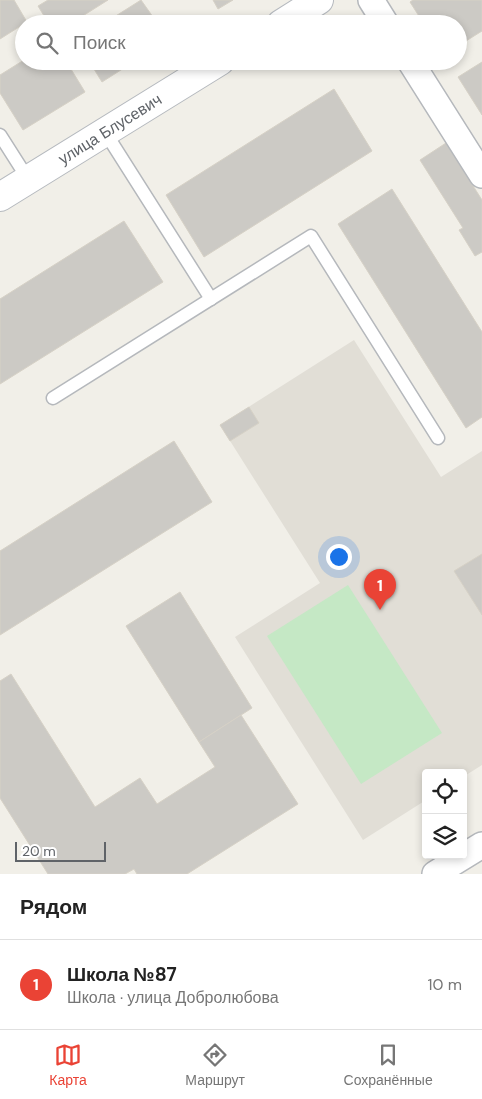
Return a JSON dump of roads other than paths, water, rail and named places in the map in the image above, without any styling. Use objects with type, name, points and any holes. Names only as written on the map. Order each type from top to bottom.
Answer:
[{"type":"main road","points":[[295,15],[319,0]]},
{"type":"main road","name":"улица Блусевич","points":[[0,197],[206,70]]},
{"type":"street","points":[[371,0],[380,15]]},
{"type":"street","points":[[416,70],[482,175]]},
{"type":"street","points":[[435,874],[482,844]]},
{"type":"lane","points":[[106,132],[211,299]]},
{"type":"lane","points":[[0,135],[28,179]]},
{"type":"lane","points":[[53,398],[311,236],[438,438]]},
{"type":"place","name":"Школа №87","points":[[380,610]]}]
